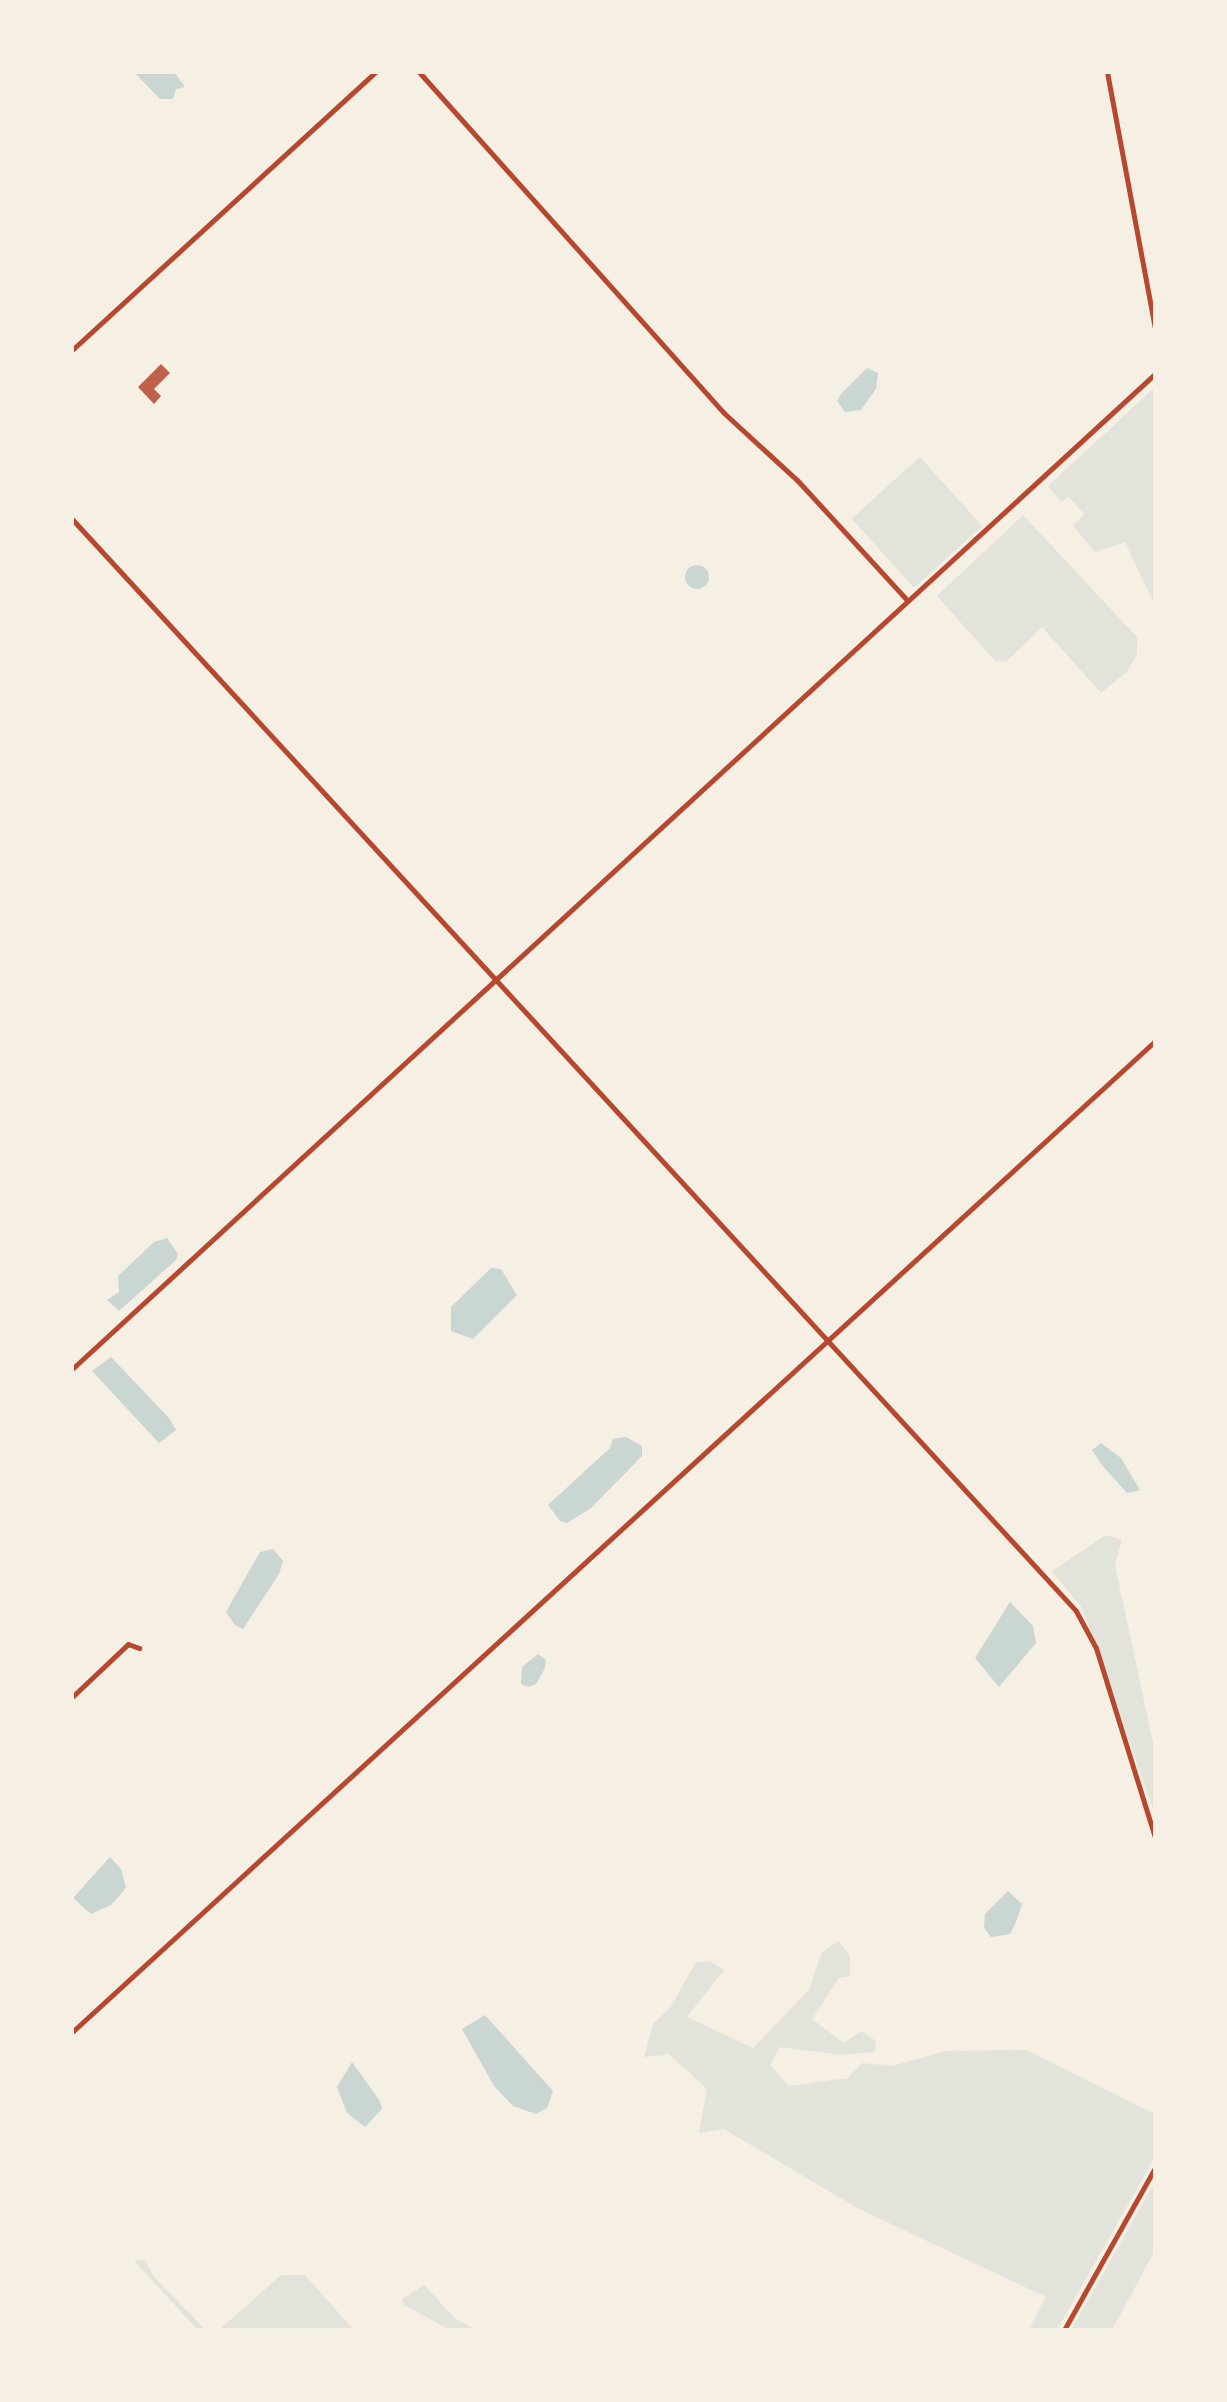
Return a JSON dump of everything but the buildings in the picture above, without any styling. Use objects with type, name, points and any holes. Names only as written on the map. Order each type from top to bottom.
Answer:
[{"type":"street","points":[[72,350],[375,72]]},
{"type":"street","points":[[419,72],[724,413],[798,481],[907,600]]},
{"type":"street","points":[[1107,72],[1155,329]]},
{"type":"street","points":[[72,1369],[1155,374]]},
{"type":"street","points":[[72,519],[1076,1611],[1096,1648],[1155,1837]]},
{"type":"street","points":[[72,2032],[1155,1041]]},
{"type":"street","points":[[72,1697],[128,1644],[139,1648]]},
{"type":"street","points":[[1064,2330],[1155,2168]]},
{"type":"shaded area","points":[[134,72],[174,72],[185,87],[176,89],[173,99],[160,99]]},
{"type":"shaded area","points":[[867,368],[878,373],[876,389],[861,410],[845,412],[837,401]]},
{"type":"shaded area","points":[[1155,387],[1155,606],[1125,542],[1095,552],[1073,526],[1084,514],[1069,497],[1061,502],[1048,486]]},
{"type":"shaded area","points":[[920,457],[982,526],[914,588],[852,519]]},
{"type":"shaded area","points":[[1023,515],[1137,637],[1137,654],[1127,672],[1101,693],[1042,627],[1006,662],[995,661],[937,596]]},
{"type":"shaded area","points":[[697,565],[708,572],[709,577],[702,588],[697,589],[686,582],[685,577],[692,566]]},
{"type":"shaded area","points":[[167,1238],[178,1254],[176,1260],[119,1311],[107,1300],[119,1292],[118,1276],[154,1242]]},
{"type":"shaded area","points":[[491,1268],[501,1269],[517,1295],[473,1339],[451,1331],[451,1307]]},
{"type":"shaded area","points":[[111,1357],[169,1418],[176,1430],[159,1443],[92,1371]]},
{"type":"shaded area","points":[[626,1437],[642,1446],[642,1456],[591,1508],[567,1523],[560,1521],[548,1505],[610,1448],[613,1439]]},
{"type":"shaded area","points":[[1101,1443],[1121,1458],[1140,1490],[1127,1493],[1101,1464],[1092,1450]]},
{"type":"shaded area","points":[[1106,1535],[1122,1540],[1115,1565],[1155,1752],[1155,1814],[1082,1608],[1052,1571]]},
{"type":"shaded area","points":[[273,1549],[283,1561],[279,1574],[243,1629],[235,1625],[226,1612],[260,1552]]},
{"type":"shaded area","points":[[1010,1602],[1033,1626],[1036,1643],[999,1687],[975,1658]]},
{"type":"shaded area","points":[[538,1654],[546,1660],[536,1684],[528,1687],[521,1684],[522,1667]]},
{"type":"shaded area","points":[[110,1857],[121,1869],[126,1888],[111,1905],[91,1914],[73,1898]]},
{"type":"shaded area","points":[[1008,1891],[1022,1904],[1016,1922],[1010,1934],[991,1937],[984,1928],[985,1914]]},
{"type":"shaded area","points":[[839,1941],[850,1956],[850,1976],[839,1978],[812,2019],[844,2043],[861,2031],[876,2041],[875,2052],[842,2055],[780,2047],[770,2065],[789,2086],[848,2078],[862,2063],[892,2066],[946,2051],[1027,2050],[1155,2114],[1155,2157],[1057,2330],[1029,2330],[1046,2297],[857,2208],[724,2129],[699,2133],[707,2089],[669,2054],[644,2057],[653,2024],[670,2008],[696,1962],[710,1961],[724,1970],[687,2017],[753,2048],[809,1990],[822,1952]]},
{"type":"shaded area","points":[[485,2015],[553,2091],[547,2108],[536,2114],[513,2106],[494,2086],[462,2029]]},
{"type":"shaded area","points":[[352,2062],[380,2101],[382,2109],[365,2127],[347,2113],[337,2087]]},
{"type":"shaded area","points":[[1155,2182],[1155,2250],[1112,2330],[1071,2330]]},
{"type":"shaded area","points":[[144,2260],[155,2278],[206,2330],[198,2330],[134,2261]]},
{"type":"shaded area","points":[[281,2275],[305,2275],[353,2329],[219,2330]]},
{"type":"shaded area","points":[[424,2285],[456,2319],[477,2330],[450,2330],[404,2305],[402,2299]]}]
